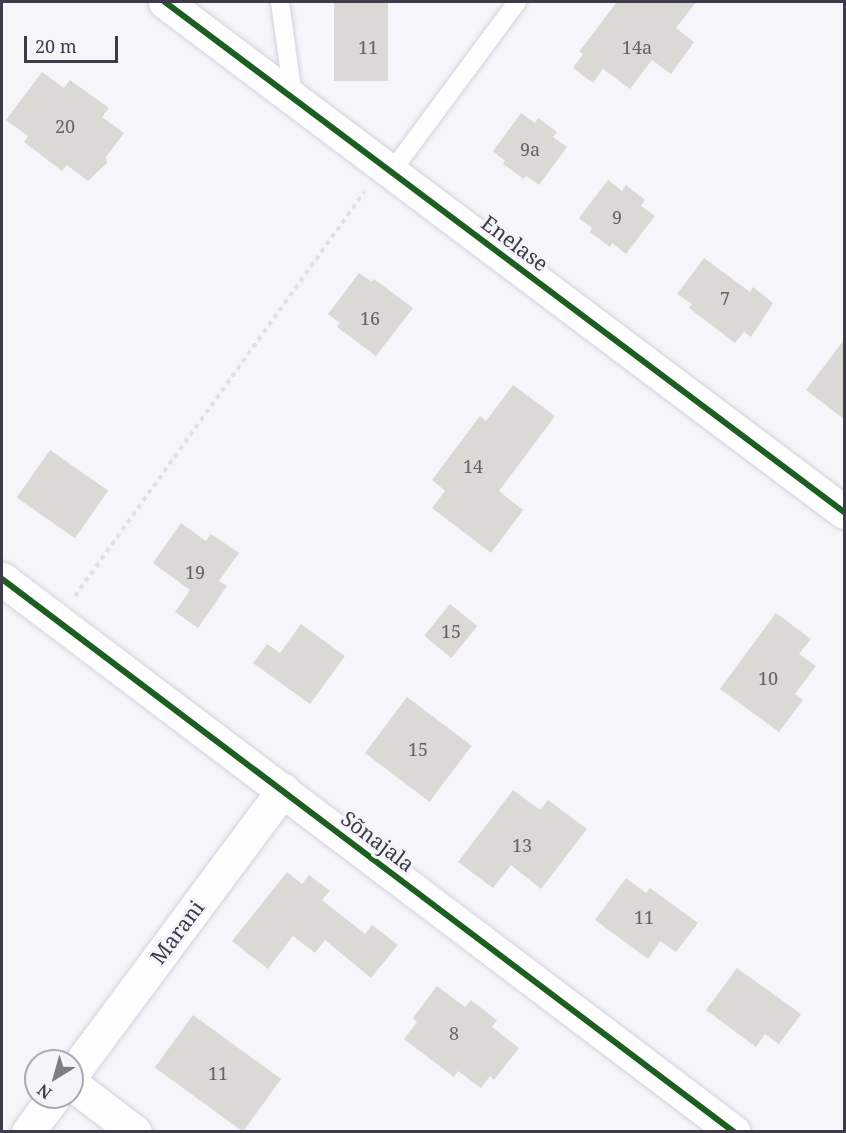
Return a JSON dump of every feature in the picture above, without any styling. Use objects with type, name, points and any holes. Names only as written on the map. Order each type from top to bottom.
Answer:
[{"type":"street","name":"Enelase","points":[[165,2],[844,513]]},
{"type":"street","name":"Sõnajala","points":[[2,579],[734,1131]]},
{"type":"street","name":"Marani","points":[[84,1058],[283,790]]},
{"type":"street","points":[[84,1093],[135,1131]]},
{"type":"street","points":[[28,1131],[45,1109]]},
{"type":"lane","points":[[280,2],[293,97]]},
{"type":"lane","points":[[388,168],[517,2]]},
{"type":"path","points":[[57,621],[388,168]]},
{"type":"building","points":[[334,2],[388,2],[388,81],[334,81]]},
{"type":"building","points":[[617,2],[696,2],[676,28],[694,42],[671,74],[652,60],[630,89],[603,69],[593,83],[573,68],[583,54],[579,52]]},
{"type":"building","points":[[42,72],[64,88],[70,80],[109,108],[102,117],[124,133],[106,157],[107,163],[88,181],[67,165],[62,171],[24,142],[28,136],[6,120]]},
{"type":"building","points":[[521,113],[535,123],[538,118],[557,132],[553,137],[567,147],[539,185],[526,176],[524,179],[503,164],[505,161],[493,151]]},
{"type":"building","points":[[608,180],[622,191],[626,185],[645,200],[641,206],[655,216],[626,254],[612,243],[610,247],[590,232],[592,228],[579,218]]},
{"type":"building","points":[[704,258],[750,292],[753,287],[773,303],[751,337],[744,332],[735,343],[689,308],[692,304],[677,294]]},
{"type":"building","points":[[359,273],[372,282],[374,279],[413,308],[376,356],[337,327],[340,323],[328,314]]},
{"type":"building","points":[[844,340],[844,419],[806,390]]},
{"type":"building","points":[[513,385],[555,416],[499,491],[523,510],[491,553],[432,508],[445,491],[432,480],[480,416],[486,421]]},
{"type":"building","points":[[50,450],[108,491],[75,538],[17,498]]},
{"type":"building","points":[[181,523],[206,541],[211,534],[239,553],[219,581],[227,586],[198,628],[175,612],[190,590],[153,563]]},
{"type":"building","points":[[450,604],[477,626],[451,658],[424,636]]},
{"type":"building","points":[[776,613],[811,639],[799,654],[816,666],[795,694],[803,700],[779,732],[720,689]]},
{"type":"building","points":[[301,624],[345,656],[310,704],[253,663],[267,644],[280,653]]},
{"type":"building","points":[[407,697],[472,746],[430,802],[365,753]]},
{"type":"building","points":[[513,790],[540,810],[548,800],[587,829],[541,889],[511,865],[493,888],[458,862]]},
{"type":"building","points":[[287,872],[302,884],[309,875],[330,891],[322,900],[365,934],[372,925],[398,945],[371,978],[325,940],[315,953],[293,936],[268,969],[232,941]]},
{"type":"building","points":[[626,878],[646,893],[650,888],[698,923],[676,952],[660,941],[648,959],[595,920]]},
{"type":"building","points":[[737,968],[801,1014],[779,1044],[765,1034],[756,1047],[706,1010]]},
{"type":"building","points":[[437,986],[465,1007],[471,1000],[497,1020],[492,1027],[519,1048],[494,1080],[490,1076],[481,1088],[458,1071],[454,1077],[404,1039],[417,1022],[413,1018]]},
{"type":"building","points":[[193,1015],[281,1079],[243,1132],[155,1068]]},
{"type":"cycle path","points":[[165,2],[844,512]]},
{"type":"cycle path","points":[[2,579],[734,1132]]}]
